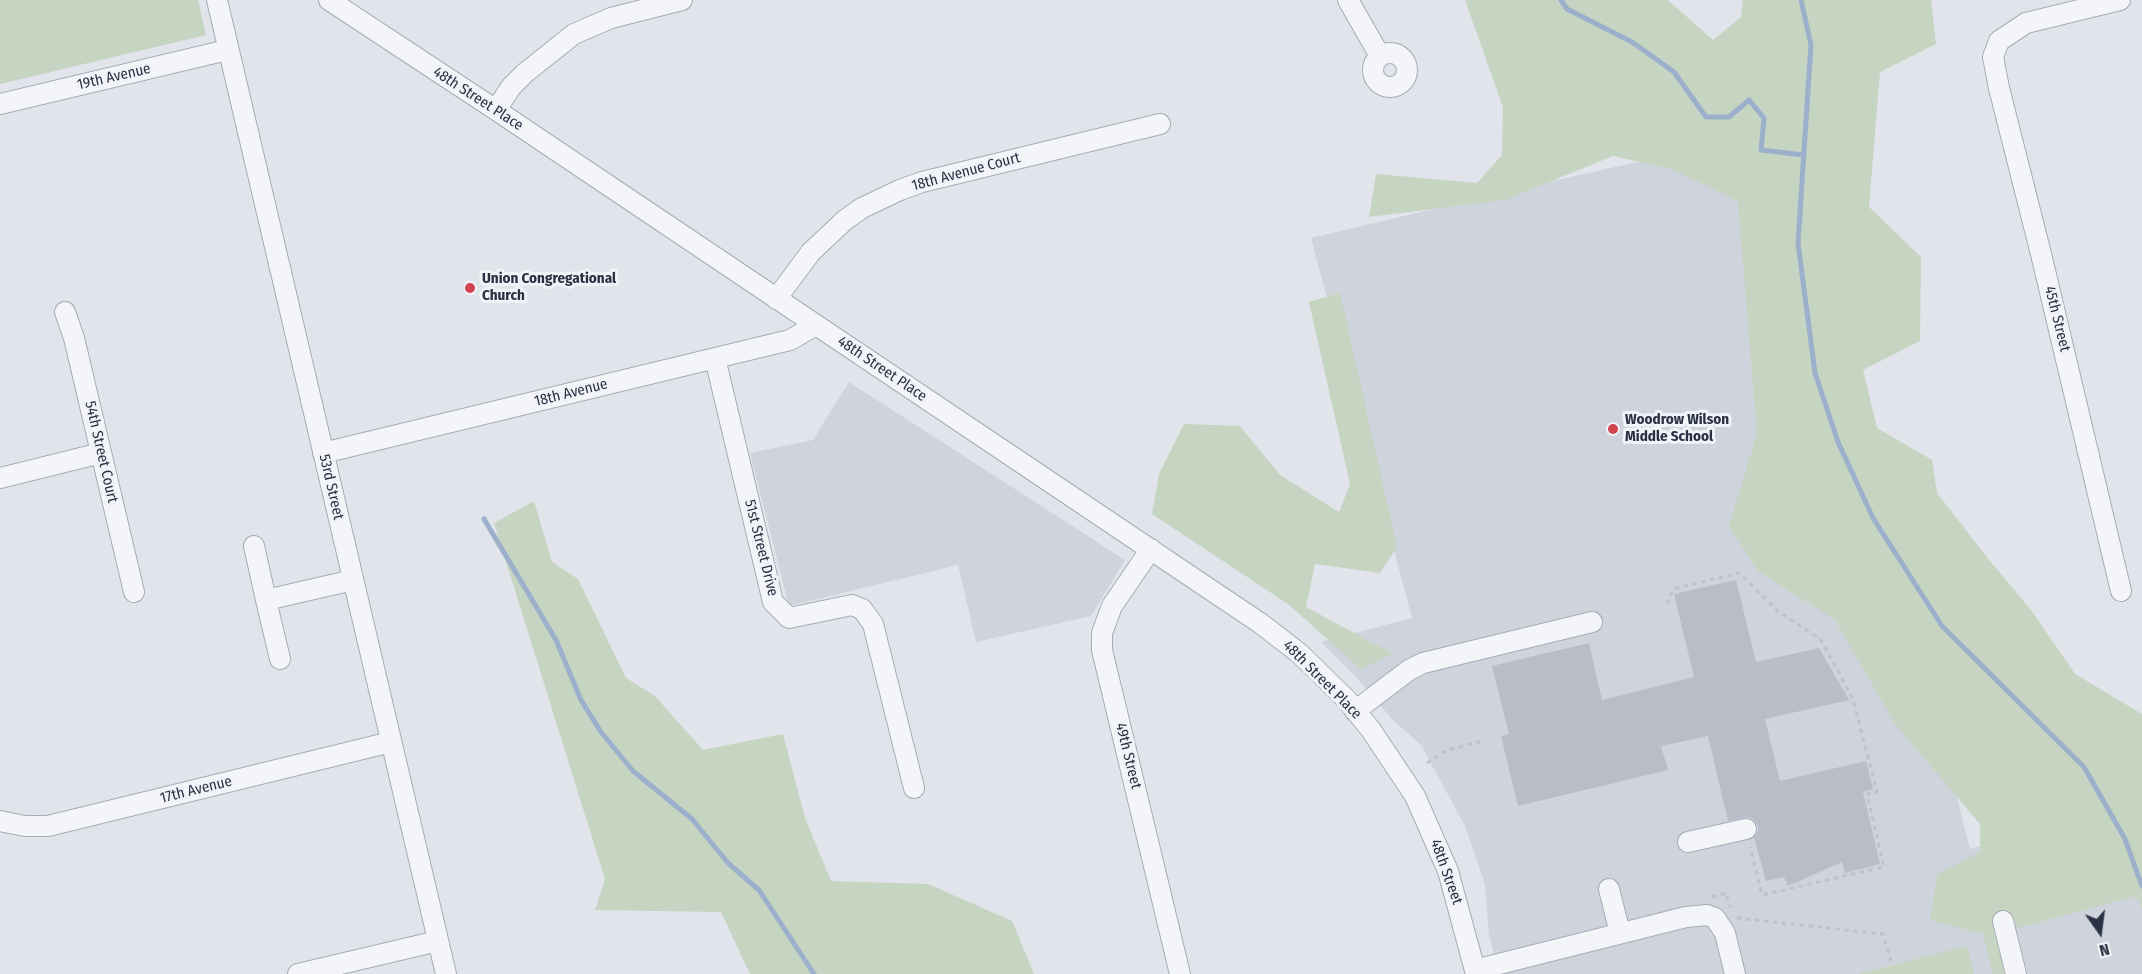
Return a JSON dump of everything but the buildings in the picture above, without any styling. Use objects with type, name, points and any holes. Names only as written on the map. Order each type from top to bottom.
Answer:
[{"type":"street","name":"53rd Street","points":[[217,0],[446,974]]},
{"type":"street","name":"48th Street Place","points":[[329,0],[1260,623],[1299,653],[1355,711],[1402,775]]},
{"type":"street","points":[[496,110],[511,87],[525,73],[574,34],[611,18],[682,0]]},
{"type":"street","points":[[1348,0],[1380,56]]},
{"type":"street","name":"45th Street","points":[[2120,0],[2026,23],[1999,41],[1993,57],[2121,591]]},
{"type":"street","name":"19th Avenue","points":[[0,104],[227,50]]},
{"type":"street","name":"18th Avenue Court","points":[[776,298],[811,252],[845,220],[862,208],[900,190],[922,182],[1160,124]]},
{"type":"street","name":"54th Street Court","points":[[65,312],[74,338],[134,592]]},
{"type":"street","name":"18th Avenue","points":[[324,453],[790,340],[816,325]]},
{"type":"street","name":"51st Street Drive","points":[[715,358],[773,602],[789,618],[852,605],[862,609],[873,624],[914,788]]},
{"type":"street","points":[[0,478],[101,453]]},
{"type":"street","points":[[254,546],[280,659]]},
{"type":"street","name":"49th Street","points":[[1151,549],[1112,606],[1102,633],[1102,650],[1180,974]]},
{"type":"street","points":[[266,600],[353,580]]},
{"type":"street","points":[[1355,711],[1409,670],[1423,663],[1592,622]]},
{"type":"street","name":"17th Avenue","points":[[0,821],[25,826],[48,826],[391,742]]},
{"type":"street","name":"48th Street","points":[[1402,775],[1415,796],[1448,871],[1475,972]]},
{"type":"street","points":[[1688,843],[1746,828]]},
{"type":"street","points":[[1609,889],[1620,933]]},
{"type":"street","points":[[1475,972],[1620,933],[1686,917],[1707,915],[1715,918],[1725,933],[1735,974]]},
{"type":"street","points":[[2003,921],[2016,974]]},
{"type":"street","points":[[298,974],[438,941]]},
{"type":"path","points":[[1667,604],[1673,589],[1739,573],[1778,611],[1821,640],[1853,699],[1877,792],[1867,794],[1884,867],[1762,896],[1746,828]]},
{"type":"path","points":[[1427,763],[1447,750],[1483,741]]},
{"type":"path","points":[[1704,899],[1726,893],[1731,910]]},
{"type":"path","points":[[1733,918],[1883,934],[1890,961]]},
{"type":"shaded area","name":"Woodrow Wilson Middle School","points":[[1789,128],[1970,849],[2142,804],[2142,974],[1499,974],[1489,935],[1485,884],[1465,826],[1421,745],[1393,720],[1357,678],[1321,642],[1412,618],[1311,238]]},
{"type":"shaded area","points":[[849,382],[1125,560],[1091,616],[976,642],[958,565],[789,606],[750,453],[813,440]]},
{"type":"green space","points":[[0,0],[198,0],[206,35],[0,84]]},
{"type":"green space","points":[[1465,0],[1668,0],[1713,40],[1741,17],[1743,0],[1931,0],[1936,44],[1880,72],[1869,207],[1921,257],[1920,341],[1863,370],[1877,428],[1932,460],[1937,493],[2031,610],[2075,674],[2142,714],[2142,908],[2136,896],[1999,933],[2008,974],[1993,974],[1983,934],[1930,920],[1937,875],[1980,852],[1980,824],[1895,724],[1835,620],[1758,571],[1729,526],[1757,434],[1738,201],[1672,169],[1613,156],[1505,200],[1369,217],[1376,174],[1477,183],[1502,155],[1503,107]]},
{"type":"green space","points":[[1340,293],[1397,547],[1380,573],[1315,564],[1306,607],[1393,654],[1361,669],[1288,604],[1152,514],[1159,474],[1184,424],[1240,426],[1280,475],[1339,512],[1350,484],[1309,302]]},
{"type":"green space","points":[[534,501],[552,562],[578,579],[626,678],[655,696],[703,750],[783,734],[805,818],[831,881],[928,884],[1012,921],[1034,974],[750,974],[721,912],[595,910],[605,879],[494,523]]},
{"type":"green space","points":[[1967,946],[1974,974],[1858,974]]},
{"type":"waterway","points":[[1561,0],[1567,9],[1632,42],[1674,72],[1706,117],[1729,117],[1749,100],[1764,118],[1761,150],[1804,155]]},
{"type":"waterway","points":[[1801,0],[1811,45],[1798,243],[1815,373],[1838,442],[1873,518],[1942,626],[2084,767],[2125,839],[2142,886]]},
{"type":"waterway","points":[[484,519],[556,640],[581,700],[601,732],[633,771],[692,819],[728,863],[759,890],[814,974]]},
{"type":"place","name":"Union Congregational Church","points":[[470,288]]},
{"type":"place","name":"Woodrow Wilson Middle School","points":[[1613,429]]}]
